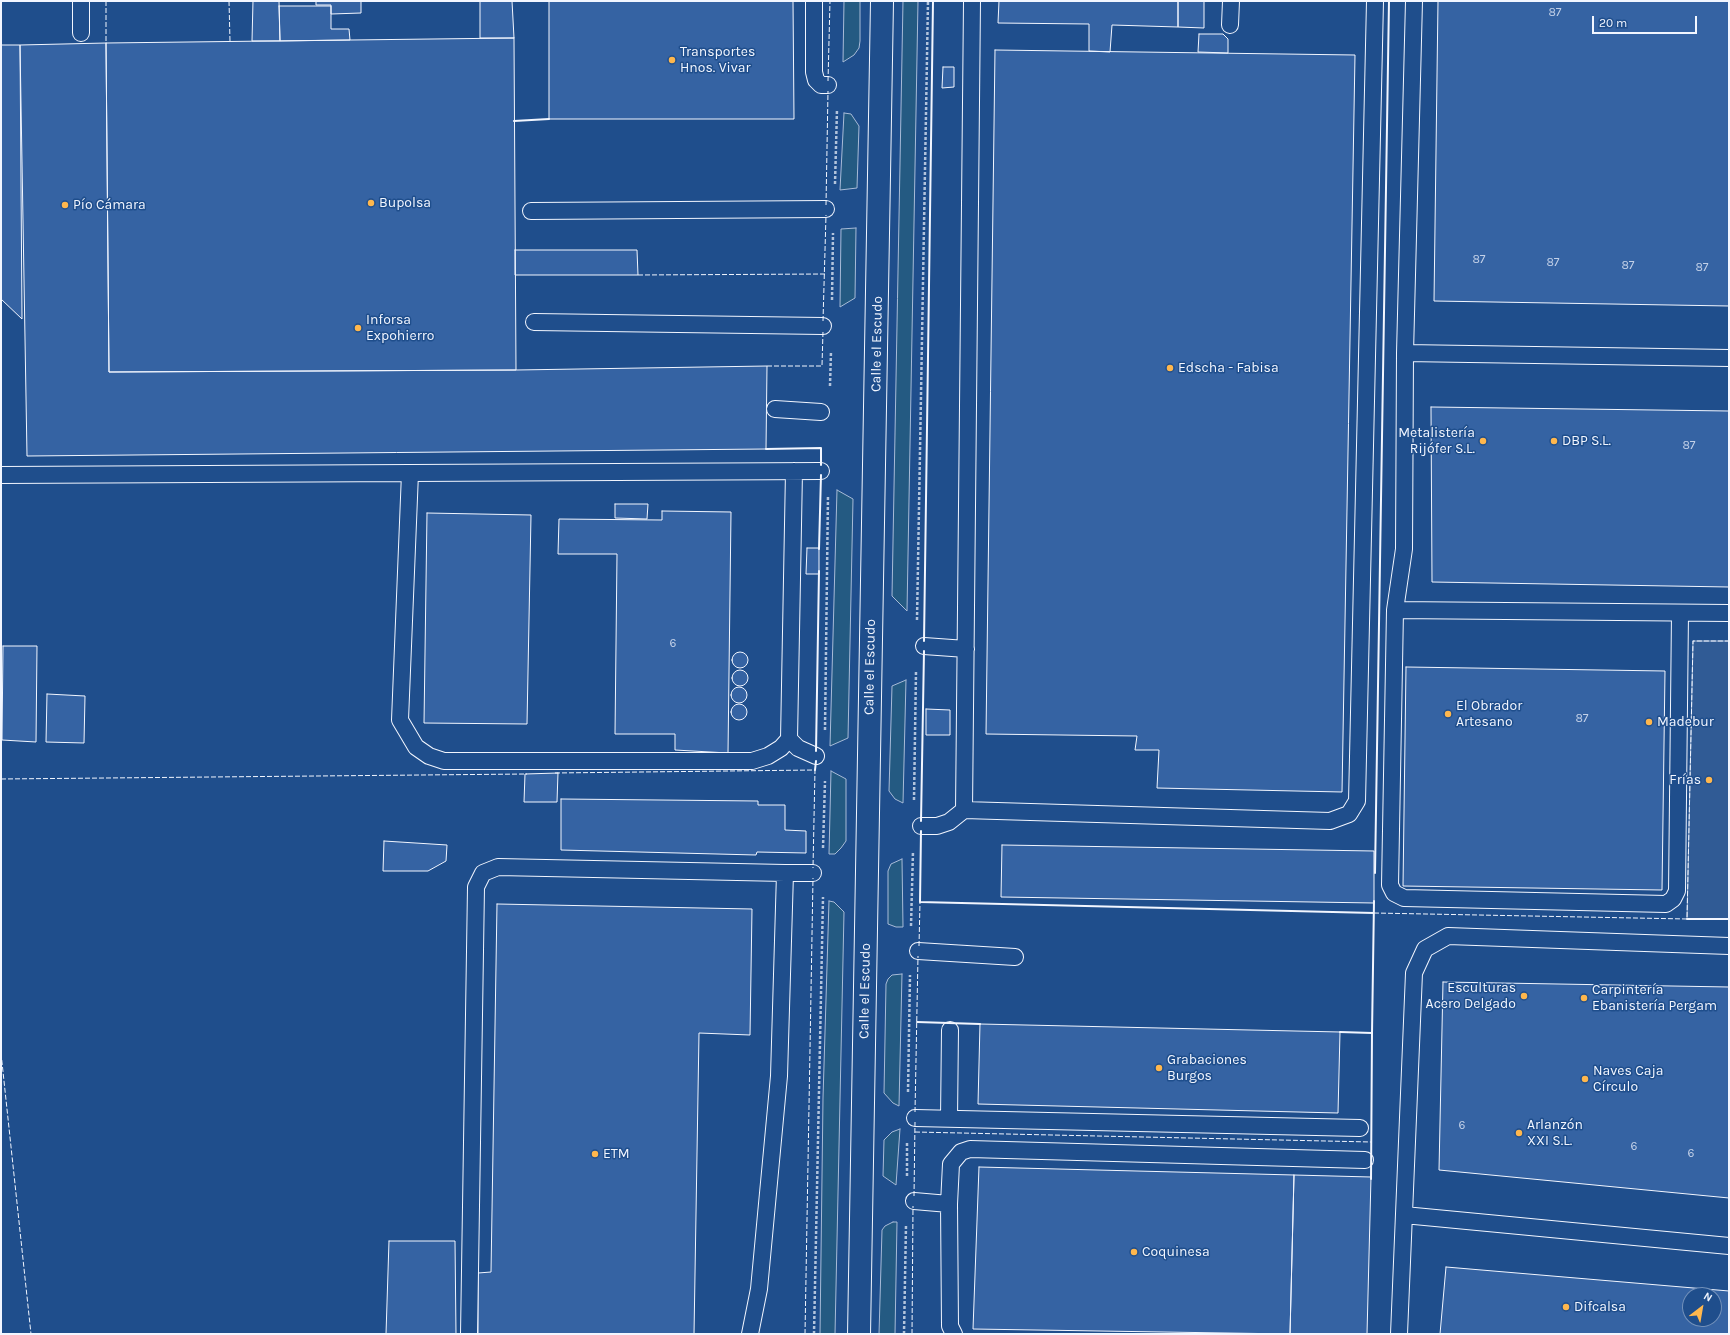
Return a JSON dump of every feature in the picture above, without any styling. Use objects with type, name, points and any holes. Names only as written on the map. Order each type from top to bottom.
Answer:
[{"type":"street","name":"Calle el Escudo","points":[[859,1334],[882,1]]},
{"type":"lane","points":[[81,1],[81,33]]},
{"type":"lane","points":[[814,1],[814,72],[816,80],[821,85],[828,85]]},
{"type":"lane","points":[[964,810],[972,1]]},
{"type":"lane","points":[[1230,25],[1231,1]]},
{"type":"lane","points":[[921,826],[937,826],[949,822],[964,810],[1330,821],[1349,814],[1357,801],[1376,1]]},
{"type":"lane","points":[[1414,1],[1405,354],[1404,549],[1395,610],[1390,885],[1394,893],[1404,898],[1666,904],[1673,899],[1677,891],[1680,612]]},
{"type":"lane","points":[[531,211],[826,209]]},
{"type":"lane","points":[[534,322],[823,326]]},
{"type":"lane","points":[[1405,354],[1729,358]]},
{"type":"lane","points":[[775,408],[821,412]]},
{"type":"lane","points":[[410,473],[400,720],[416,747],[429,756],[444,761],[752,761],[768,756],[781,748],[789,739],[794,471]]},
{"type":"lane","points":[[1,475],[821,471]]},
{"type":"lane","points":[[1395,610],[1729,613]]},
{"type":"lane","points":[[924,646],[966,649]]},
{"type":"lane","points":[[789,739],[798,748],[816,756]]},
{"type":"lane","points":[[469,1334],[476,887],[483,873],[498,867],[813,873]]},
{"type":"lane","points":[[750,1334],[759,1288],[779,1076],[785,873]]},
{"type":"lane","points":[[1399,1334],[1414,973],[1425,949],[1448,936],[1729,946]]},
{"type":"lane","points":[[918,951],[1015,957]]},
{"type":"lane","points":[[949,1118],[950,1030]]},
{"type":"lane","points":[[915,1118],[1360,1128]]},
{"type":"lane","points":[[954,1334],[950,1326],[949,1204],[951,1164],[961,1152],[970,1149],[1365,1160]]},
{"type":"lane","points":[[914,1201],[949,1204]]},
{"type":"lane","points":[[1404,1215],[1729,1246]]},
{"type":"path","points":[[835,186],[837,101]]},
{"type":"path","points":[[832,303],[834,225]]},
{"type":"path","points":[[830,392],[831,349]]},
{"type":"path","points":[[826,733],[828,487]]},
{"type":"path","points":[[823,850],[825,780]]},
{"type":"path","points":[[814,1334],[823,890]]},
{"type":"shaded area","points":[[844,1],[860,1],[860,41],[859,48],[854,55],[843,62]]},
{"type":"shaded area","points":[[903,1],[918,1],[907,611],[892,596]]},
{"type":"shaded area","points":[[844,113],[851,114],[859,126],[857,188],[840,190]]},
{"type":"shaded area","points":[[856,228],[855,298],[840,307],[841,229]]},
{"type":"shaded area","points":[[837,490],[853,499],[848,738],[830,746]]},
{"type":"shaded area","name":"Frías","points":[[1693,641],[1729,641],[1729,919],[1687,919]]},
{"type":"shaded area","points":[[906,680],[903,803],[895,799],[889,791],[892,686]]},
{"type":"shaded area","points":[[831,771],[846,779],[846,841],[835,854],[829,854]]},
{"type":"shaded area","points":[[902,859],[903,927],[896,927],[888,924],[888,871],[891,864]]},
{"type":"shaded area","points":[[829,901],[834,902],[844,912],[835,1334],[820,1334],[823,1098]]},
{"type":"shaded area","points":[[902,974],[899,1106],[893,1103],[884,1093],[886,984],[892,975]]},
{"type":"shaded area","points":[[900,1129],[896,1185],[883,1176],[884,1140],[892,1132]]},
{"type":"shaded area","points":[[893,1222],[897,1222],[895,1334],[879,1334],[882,1230],[885,1226]]},
{"type":"building","points":[[253,1],[279,1],[280,41],[252,41]]},
{"type":"building","points":[[316,1],[361,1],[361,13],[331,14],[331,5],[316,5]]},
{"type":"building","points":[[480,1],[512,1],[514,38],[480,38]]},
{"type":"building","name":"Transportes Hnos. Vivar","points":[[549,1],[793,1],[794,119],[549,119]]},
{"type":"building","points":[[999,1],[1178,1],[1178,27],[1112,25],[1110,52],[1089,51],[1089,24],[998,23]]},
{"type":"building","points":[[1178,1],[1204,1],[1204,28],[1178,27]]},
{"type":"building","points":[[1438,1],[1729,1],[1729,306],[1434,301]]},
{"type":"building","points":[[279,6],[331,6],[331,29],[349,29],[350,40],[280,41]]},
{"type":"building","points":[[1199,34],[1223,34],[1228,39],[1228,53],[1198,52]]},
{"type":"building","points":[[514,38],[516,370],[109,372],[106,43]]},
{"type":"building","name":"Pío Cámara","points":[[106,43],[109,372],[516,370],[767,366],[766,449],[27,456],[20,45]]},
{"type":"building","points":[[1,45],[20,45],[22,319],[1,299]]},
{"type":"building","name":"Edscha - Fabisa","points":[[995,50],[1355,55],[1342,792],[1157,788],[1159,750],[1135,750],[1137,736],[986,734]]},
{"type":"building","points":[[943,67],[954,67],[954,87],[942,88]]},
{"type":"building","points":[[515,250],[637,250],[638,275],[515,275]]},
{"type":"building","points":[[1431,407],[1729,411],[1729,587],[1432,582]]},
{"type":"building","points":[[615,504],[648,504],[647,519],[615,518]]},
{"type":"building","points":[[662,511],[731,512],[728,753],[675,750],[675,734],[615,734],[617,554],[558,554],[559,519],[662,520]]},
{"type":"building","points":[[427,513],[531,515],[527,724],[424,723]]},
{"type":"building","points":[[807,548],[819,548],[819,574],[806,574]]},
{"type":"building","points":[[3,646],[37,646],[36,742],[2,740]]},
{"type":"building","points":[[740,652],[746,654],[748,660],[746,666],[740,668],[734,666],[732,660],[734,654]]},
{"type":"building","points":[[1406,667],[1665,671],[1662,890],[1403,886]]},
{"type":"building","points":[[740,670],[746,672],[748,678],[746,684],[740,686],[734,684],[732,678],[734,672]]},
{"type":"building","points":[[739,687],[746,692],[747,695],[742,702],[739,703],[732,698],[731,695],[736,688]]},
{"type":"building","points":[[47,694],[85,696],[84,743],[46,742]]},
{"type":"building","points":[[739,704],[746,709],[747,712],[742,719],[739,720],[732,715],[731,712],[736,705]]},
{"type":"building","points":[[926,709],[950,710],[950,735],[926,735]]},
{"type":"building","points":[[558,773],[557,802],[524,802],[525,774]]},
{"type":"building","points":[[561,799],[758,801],[758,805],[785,805],[785,830],[806,831],[806,853],[757,852],[756,855],[561,850]]},
{"type":"building","points":[[384,841],[447,845],[446,861],[428,871],[383,871]]},
{"type":"building","points":[[1002,845],[1374,851],[1374,903],[1001,897]]},
{"type":"building","name":"ETM","points":[[497,904],[752,909],[750,1035],[699,1033],[694,1334],[478,1334],[478,1273],[491,1272]]},
{"type":"building","name":"Naves Caja Círculo","points":[[1443,982],[1729,987],[1729,1198],[1439,1170]]},
{"type":"building","name":"Grabaciones Burgos","points":[[980,1024],[1340,1032],[1338,1113],[978,1104]]},
{"type":"building","name":"Coquinesa","points":[[979,1167],[1294,1175],[1290,1334],[973,1329]]},
{"type":"building","points":[[1294,1175],[1371,1177],[1367,1334],[1290,1334]]},
{"type":"building","points":[[389,1241],[455,1241],[456,1334],[386,1334]]},
{"type":"building","name":"Difcalsa","points":[[1446,1267],[1682,1287],[1682,1327],[1722,1327],[1722,1290],[1729,1291],[1729,1334],[1440,1334]]},
{"type":"fence","points":[[106,1],[106,43]]},
{"type":"fence","points":[[229,1],[230,41]]},
{"type":"fence","points":[[828,81],[830,1]]},
{"type":"fence","points":[[826,205],[828,91]]},
{"type":"fence","points":[[823,321],[826,215]]},
{"type":"fence","points":[[638,275],[825,274]]},
{"type":"fence","points":[[767,366],[822,366],[823,331]]},
{"type":"fence","points":[[1374,913],[1687,919],[1693,641],[1729,641]]},
{"type":"fence","points":[[555,773],[815,770],[813,868]]},
{"type":"fence","points":[[1,779],[527,774]]},
{"type":"fence","points":[[805,1334],[813,878]]},
{"type":"fence","points":[[919,946],[920,902]]},
{"type":"fence","points":[[1687,919],[1729,919]]},
{"type":"fence","points":[[915,1112],[918,956]]},
{"type":"fence","points":[[1,1053],[31,1334]]},
{"type":"fence","points":[[914,1196],[915,1122]]},
{"type":"fence","points":[[915,1132],[1371,1142]]},
{"type":"fence","points":[[912,1334],[913,1206]]},
{"type":"wall","points":[[924,641],[933,1]]},
{"type":"wall","points":[[1375,873],[1389,1]]},
{"type":"wall","points":[[514,121],[549,119]]},
{"type":"wall","points":[[766,449],[821,448],[821,465]]},
{"type":"wall","points":[[819,549],[821,475]]},
{"type":"wall","points":[[816,751],[819,571]]},
{"type":"wall","points":[[921,821],[924,651]]},
{"type":"wall","points":[[815,770],[816,761]]},
{"type":"wall","points":[[921,831],[920,902],[1374,913]]},
{"type":"wall","points":[[1371,1179],[1374,901]]},
{"type":"wall","points":[[1687,919],[1729,919]]},
{"type":"wall","points":[[917,1022],[980,1024]]},
{"type":"wall","points":[[1340,1032],[1372,1033]]},
{"type":"place","name":"Transportes Hnos. Vivar","points":[[672,60]]},
{"type":"place","name":"Bupolsa","points":[[371,203]]},
{"type":"place","name":"Pío Cámara","points":[[65,205]]},
{"type":"place","name":"Inforsa Expohierro","points":[[358,328]]},
{"type":"place","name":"Edscha - Fabisa","points":[[1170,368]]},
{"type":"place","name":"Metalistería Rijófer S.L.","points":[[1483,441]]},
{"type":"place","name":"DBP S.L.","points":[[1554,441]]},
{"type":"place","name":"El Obrador Artesano","points":[[1448,714]]},
{"type":"place","name":"Madebur","points":[[1649,722]]},
{"type":"place","name":"Frías","points":[[1709,780]]},
{"type":"place","name":"Esculturas Acero Delgado","points":[[1524,996]]},
{"type":"place","name":"Carpintería Ebanistería Pergam","points":[[1584,998]]},
{"type":"place","name":"Grabaciones Burgos","points":[[1159,1068]]},
{"type":"place","name":"Naves Caja Círculo","points":[[1585,1079]]},
{"type":"place","name":"Arlanzón XXI S.L.","points":[[1519,1133]]},
{"type":"place","name":"ETM","points":[[595,1154]]},
{"type":"place","name":"Coquinesa","points":[[1134,1252]]},
{"type":"place","name":"Difcalsa","points":[[1566,1307]]}]
